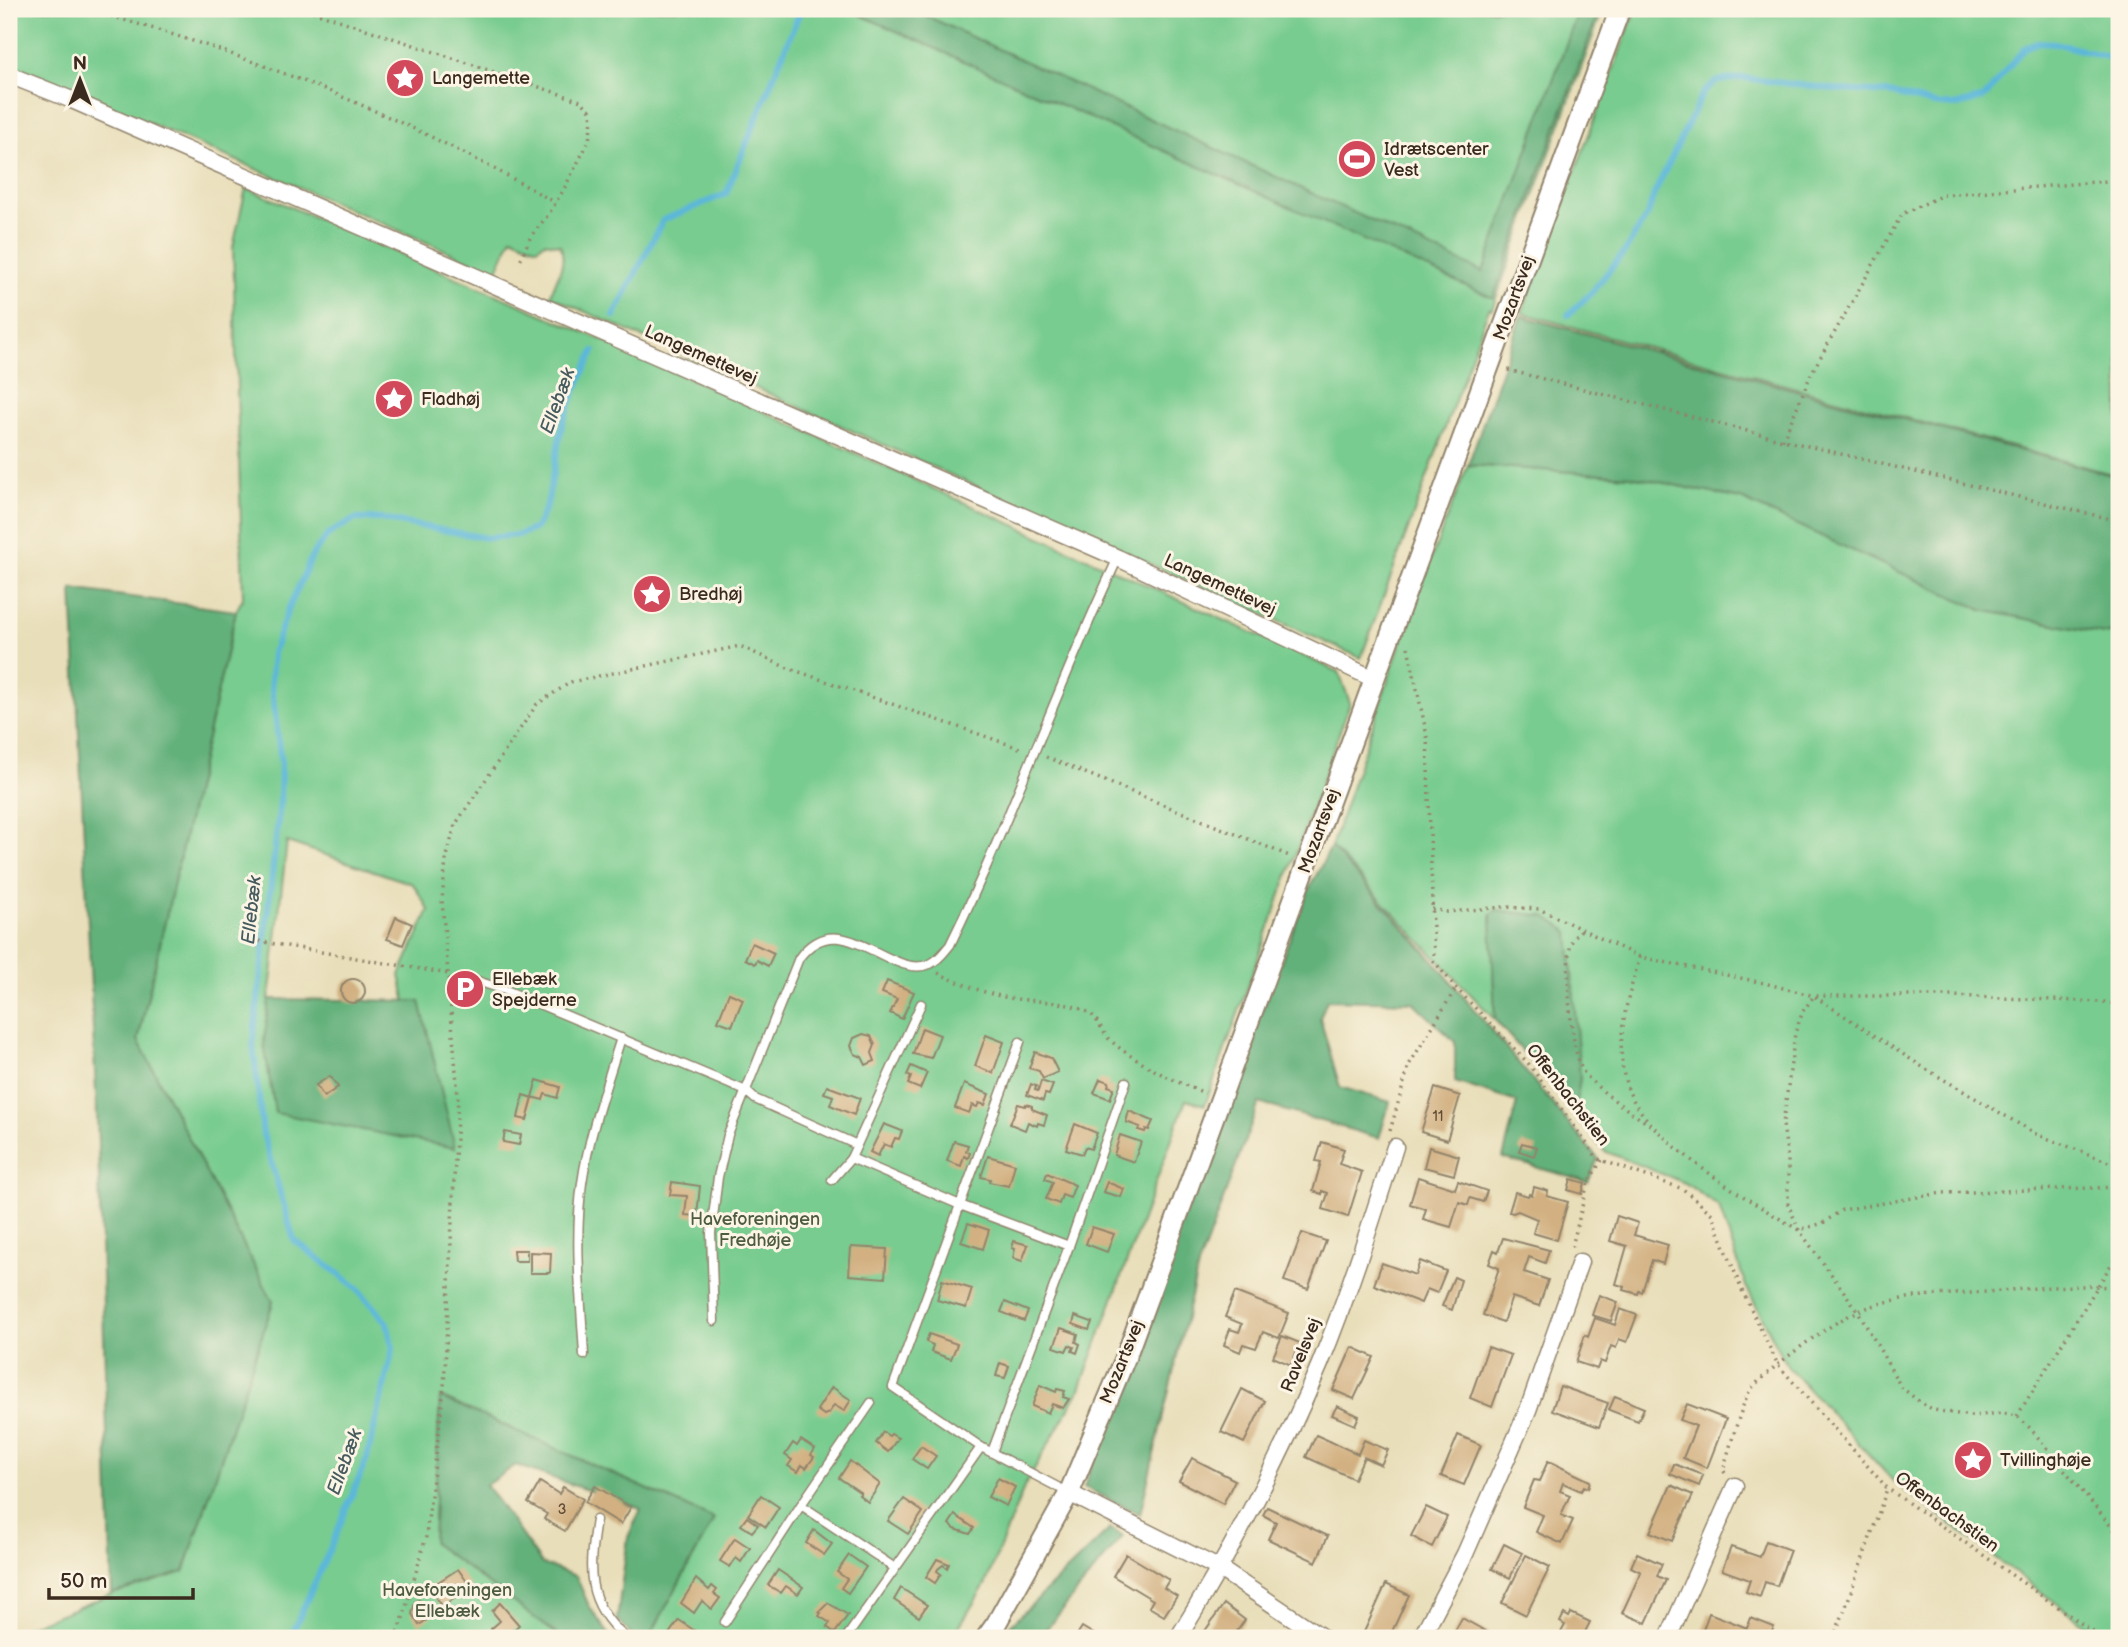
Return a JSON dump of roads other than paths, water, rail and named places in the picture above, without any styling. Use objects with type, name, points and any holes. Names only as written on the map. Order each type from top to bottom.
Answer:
[{"type":"street","name":"Mozartsvej","points":[[986,1638],[1069,1493],[1127,1354],[1620,9]]},
{"type":"street","name":"Langemettevej","points":[[9,75],[85,105],[1118,558],[1374,679]]},
{"type":"street","name":"Ravelsvej","points":[[1178,1638],[1220,1569],[1273,1467],[1320,1363],[1361,1256],[1395,1147]]},
{"type":"street","points":[[1421,1638],[1465,1554],[1528,1410],[1580,1262]]},
{"type":"street","points":[[1668,1638],[1735,1486]]},
{"type":"street","points":[[1069,1493],[1220,1569],[1323,1638]]},
{"type":"lane","points":[[714,1321],[711,1233],[718,1177],[728,1135],[799,958],[807,947],[820,939],[838,937],[910,965],[924,966],[939,958],[950,945],[1035,753],[1088,621],[1118,558]]},
{"type":"lane","points":[[468,978],[508,991],[746,1091],[755,1099],[858,1145]]},
{"type":"lane","points":[[832,1180],[851,1158],[858,1145],[921,1003]]},
{"type":"lane","points":[[584,1355],[579,1238],[582,1184],[596,1118],[621,1038]]},
{"type":"lane","points":[[1020,1042],[893,1387],[981,1447],[1069,1493]]},
{"type":"lane","points":[[992,1452],[1069,1246],[1126,1082]]},
{"type":"lane","points":[[851,1158],[960,1205],[1069,1246]]},
{"type":"lane","points":[[725,1622],[871,1403]]},
{"type":"lane","points":[[846,1638],[981,1447]]},
{"type":"lane","points":[[801,1505],[895,1568]]},
{"type":"lane","points":[[596,1520],[591,1555],[594,1595],[610,1624],[626,1638]]},
{"type":"waterway","name":"Ellebæk","points":[[614,316],[663,220],[726,194],[801,9]]},
{"type":"waterway","points":[[1568,315],[1591,293],[1625,251],[1648,214],[1654,194],[1703,93],[1716,81],[1743,78],[1889,93],[1954,106],[1984,98],[2024,48],[2039,42],[2055,43],[2119,60]]},
{"type":"waterway","name":"Ellebæk","points":[[290,1638],[367,1458],[393,1349],[387,1323],[356,1287],[294,1240],[263,1134],[253,1044],[280,803],[281,763],[271,681],[273,652],[314,552],[330,533],[355,519],[381,519],[487,538],[519,535],[536,528],[547,505],[562,425],[594,351]]},
{"type":"place","name":"Langemette","points":[[405,78]]},
{"type":"place","name":"Idrætscenter Vest","points":[[1357,159]]},
{"type":"place","name":"Fladhøj","points":[[394,399]]},
{"type":"place","name":"Bredhøj","points":[[652,594]]},
{"type":"place","name":"Ellebæk Spejderne","points":[[465,989]]},
{"type":"place","name":"Tvillinghøje","points":[[1973,1460]]},
{"type":"park label","name":"Haveforeningen Fredhøje","points":[[755,1229]]},
{"type":"park label","name":"Haveforeningen Ellebæk","points":[[447,1600]]}]
